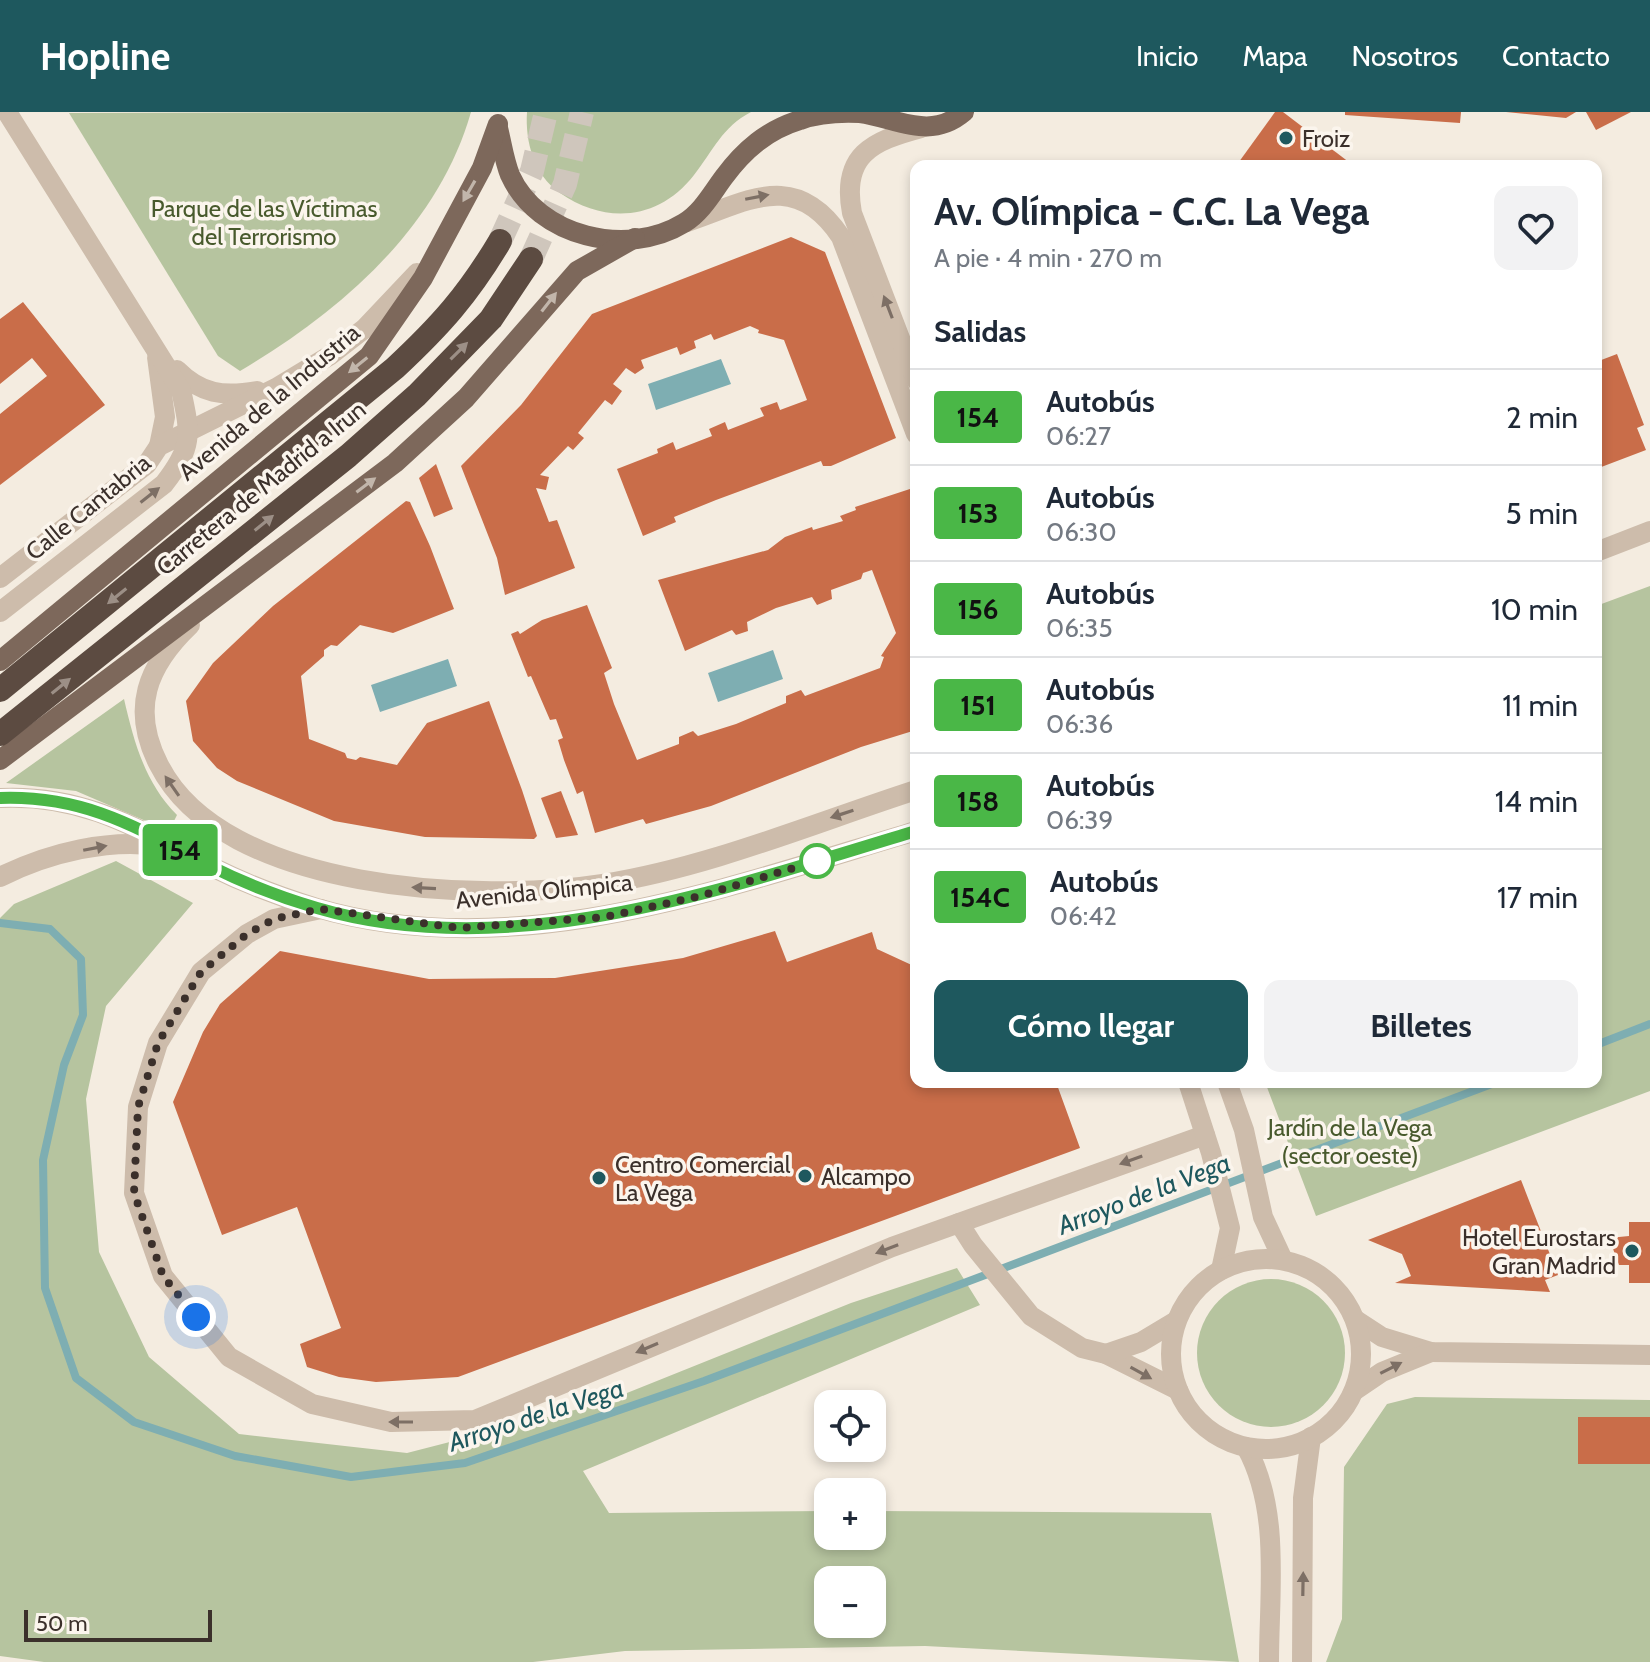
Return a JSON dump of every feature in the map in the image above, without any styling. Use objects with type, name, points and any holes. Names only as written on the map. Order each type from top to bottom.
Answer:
[{"type":"highway","name":"Carretera de Madrid a Irun","points":[[0,690],[395,368],[439,327],[471,290],[500,241]]},
{"type":"highway","name":"Carretera de Madrid a Irun","points":[[0,734],[336,466],[394,415],[491,319],[531,259]]},
{"type":"main road","points":[[0,760],[395,463],[466,398],[577,271],[635,238],[684,224],[703,206],[745,151],[774,130],[822,113],[847,112],[921,128],[946,123],[964,112]]},
{"type":"main road","points":[[498,118],[511,176],[540,214],[579,234],[606,239],[635,238]]},
{"type":"main road","name":"Avenida de la Industria","points":[[0,661],[369,356],[402,313],[482,168],[498,118]]},
{"type":"street","points":[[7,112],[181,390],[190,430]]},
{"type":"street","points":[[910,364],[852,213],[849,194],[856,162],[864,151],[888,138],[921,128]]},
{"type":"street","points":[[684,224],[765,194],[803,202],[828,218],[841,237],[910,418]]},
{"type":"street","name":"Calle Cantabria","points":[[0,578],[147,464],[159,446],[276,388],[329,356],[364,329],[433,255]]},
{"type":"street","points":[[155,349],[195,388],[233,396],[276,388]]},
{"type":"street","points":[[155,349],[165,417],[159,446]]},
{"type":"street","name":"Calle Cantabria","points":[[0,612],[164,484],[184,458],[190,430]]},
{"type":"street","points":[[1602,550],[1650,531]]},
{"type":"street","name":"Avenida Olímpica","points":[[215,601],[155,664],[144,700],[144,716],[158,765],[176,793],[194,810],[232,835],[305,868],[396,886],[459,890],[602,884],[692,863],[910,792]]},
{"type":"street","name":"Avenida Olímpica","points":[[0,798],[54,800],[97,809],[271,893],[321,909],[459,928],[605,917],[700,896],[910,833]]},
{"type":"street","points":[[0,877],[20,867],[118,843],[150,844],[180,850]]},
{"type":"street","points":[[321,909],[274,919],[247,934],[201,972],[158,1043],[138,1107],[134,1193],[163,1276],[229,1357],[312,1404],[391,1422],[475,1420],[892,1247],[1208,1144]]},
{"type":"street","points":[[1190,1088],[1230,1228],[1221,1270]]},
{"type":"street","points":[[1229,1088],[1244,1130],[1263,1217],[1283,1260]]},
{"type":"street","points":[[959,1223],[1031,1316],[1082,1348],[1106,1354],[1178,1390]]},
{"type":"street","points":[[1251,1260],[1283,1260],[1306,1267],[1327,1280],[1344,1298],[1356,1320],[1362,1355],[1354,1391],[1337,1417],[1311,1437],[1290,1446],[1246,1447],[1224,1439],[1205,1427],[1189,1410],[1178,1390],[1172,1367],[1171,1344],[1176,1321],[1194,1292],[1221,1270],[1251,1260]]},
{"type":"street","points":[[1356,1320],[1382,1337],[1431,1352],[1650,1355]]},
{"type":"street","points":[[1106,1354],[1141,1342],[1176,1321]]},
{"type":"street","points":[[1354,1391],[1382,1372],[1431,1352]]},
{"type":"street","points":[[1302,1662],[1303,1498],[1311,1437]]},
{"type":"street","points":[[1246,1447],[1259,1470],[1268,1501],[1269,1662]]},
{"type":"green space","name":"Parque de las Víctimas del Terrorismo","points":[[471,112],[456,154],[435,193],[381,263],[314,322],[240,371],[218,356],[69,113]]},
{"type":"green space","points":[[527,112],[751,112],[725,132],[694,175],[665,201],[631,213],[613,213],[578,203],[551,186],[533,157]]},
{"type":"green space","name":"Jardín de la Vega (sector oeste)","points":[[1650,586],[1650,1091],[1316,1216],[1267,1088],[1602,1088],[1602,604]]},
{"type":"green space","points":[[124,699],[149,776],[177,815],[169,831],[76,791],[6,783]]},
{"type":"green space","points":[[116,861],[193,903],[106,1006],[86,1099],[99,1252],[149,1357],[239,1434],[407,1453],[602,1403],[851,1303],[957,1268],[980,1305],[583,1471],[609,1513],[814,1511],[814,1550],[886,1550],[886,1511],[1211,1513],[1239,1662],[925,1646],[625,1651],[533,1662],[44,1662],[0,1656],[0,918],[14,904]]},
{"type":"green space","points":[[1271,1279],[1299,1284],[1323,1301],[1340,1325],[1345,1353],[1340,1381],[1323,1405],[1299,1422],[1271,1427],[1243,1422],[1219,1405],[1202,1381],[1197,1353],[1202,1325],[1219,1301],[1243,1284]]},
{"type":"green space","points":[[1415,1397],[1650,1400],[1650,1662],[1326,1662],[1342,1619],[1344,1467],[1387,1404]]},
{"type":"water","points":[[721,359],[731,384],[656,410],[648,384]]},
{"type":"water","points":[[773,650],[783,679],[718,702],[708,673]]},
{"type":"water","points":[[448,659],[457,686],[380,712],[371,685]]},
{"type":"building","name":"Froiz","points":[[1275,112],[1283,112],[1346,160],[1240,160]]},
{"type":"building","points":[[1345,112],[1461,112],[1460,123],[1345,115]]},
{"type":"building","points":[[1506,112],[1576,112],[1566,118]]},
{"type":"building","points":[[1586,112],[1631,112],[1596,130]]},
{"type":"building","points":[[791,237],[825,252],[896,438],[831,466],[823,466],[821,461],[716,500],[674,517],[676,522],[643,536],[617,469],[658,453],[657,449],[673,442],[676,450],[712,436],[709,429],[725,422],[728,430],[764,416],[760,408],[777,402],[780,410],[807,400],[784,340],[758,333],[759,330],[750,326],[714,340],[711,334],[694,341],[696,348],[680,355],[677,347],[641,360],[644,368],[635,374],[626,368],[613,384],[622,391],[612,405],[605,400],[578,433],[584,438],[573,450],[568,446],[540,475],[549,477],[546,490],[536,488],[549,522],[557,520],[575,568],[505,595],[497,558],[461,466],[521,405],[592,314]]},
{"type":"building","points":[[23,302],[105,405],[0,485],[0,414],[47,376],[32,358],[0,384],[0,319]]},
{"type":"building","points":[[1617,354],[1644,425],[1637,428],[1646,450],[1602,467],[1602,360]]},
{"type":"building","points":[[436,464],[453,509],[434,517],[419,478]]},
{"type":"building","points":[[910,489],[910,732],[861,747],[711,806],[646,824],[643,819],[595,833],[583,791],[577,794],[564,760],[558,740],[563,738],[556,719],[550,720],[511,634],[518,631],[520,634],[542,620],[587,605],[612,668],[604,673],[614,704],[637,760],[679,744],[679,737],[693,731],[698,736],[736,724],[786,703],[786,696],[801,690],[805,696],[880,668],[884,657],[881,656],[896,633],[872,570],[863,573],[861,579],[831,590],[832,599],[817,605],[812,597],[776,608],[747,622],[748,631],[736,635],[732,630],[685,651],[658,580],[768,550],[785,537],[812,527],[813,530],[843,521],[840,516],[856,510],[855,507]]},
{"type":"building","points":[[406,501],[410,502],[430,546],[454,609],[393,633],[360,625],[337,646],[331,645],[324,650],[324,656],[301,676],[309,739],[345,753],[347,758],[356,760],[360,757],[397,765],[427,723],[489,701],[537,836],[534,839],[425,837],[334,821],[237,781],[217,768],[193,741],[186,701],[213,663],[273,606]]},
{"type":"building","points":[[561,791],[578,835],[556,838],[541,798]]},
{"type":"building","name":"Centro Comercial La Vega","points":[[775,931],[787,962],[872,932],[877,949],[910,964],[910,1088],[1058,1088],[1080,1148],[458,1377],[376,1382],[339,1377],[307,1367],[300,1344],[341,1328],[297,1207],[222,1235],[173,1102],[203,1032],[220,1004],[280,951],[429,979],[555,978],[683,958]]},
{"type":"building","points":[[1521,1180],[1558,1275],[1545,1280],[1550,1292],[1395,1283],[1411,1276],[1402,1254],[1368,1240]]},
{"type":"building","name":"Hotel Eurostars Gran Madrid","points":[[1629,1222],[1650,1222],[1650,1283],[1629,1283],[1629,1265],[1619,1265],[1609,1238],[1629,1236]]},
{"type":"building","points":[[1578,1417],[1650,1417],[1650,1464],[1578,1464]]},
{"type":"waterway","name":"Arroyo de la Vega","points":[[0,923],[50,929],[81,959],[83,1015],[64,1065],[43,1160],[45,1288],[76,1378],[134,1422],[235,1456],[351,1477],[465,1463],[704,1381],[1481,1088]]},
{"type":"waterway","name":"Arroyo de la Vega","points":[[1602,1043],[1650,1024]]},
{"type":"tunnel","points":[[500,241],[532,171],[546,112]]},
{"type":"tunnel","points":[[531,259],[565,184],[582,112]]},
{"type":"bus line","name":"154","points":[[0,798],[54,800],[97,809],[142,828],[212,867],[271,893],[321,909],[459,928],[605,917],[700,896],[910,833]]},
{"type":"place","name":"Froiz","points":[[1286,138]]},
{"type":"place","name":"Alcampo","points":[[805,1176]]},
{"type":"place","name":"Centro Comercial La Vega","points":[[599,1178]]},
{"type":"place","name":"Hotel Eurostars Gran Madrid","points":[[1632,1251]]},
{"type":"route","points":[[196,1317],[163,1276],[134,1193],[138,1107],[158,1043],[201,972],[247,934],[274,919],[321,909],[459,928],[605,917],[700,896],[817,861]]}]
